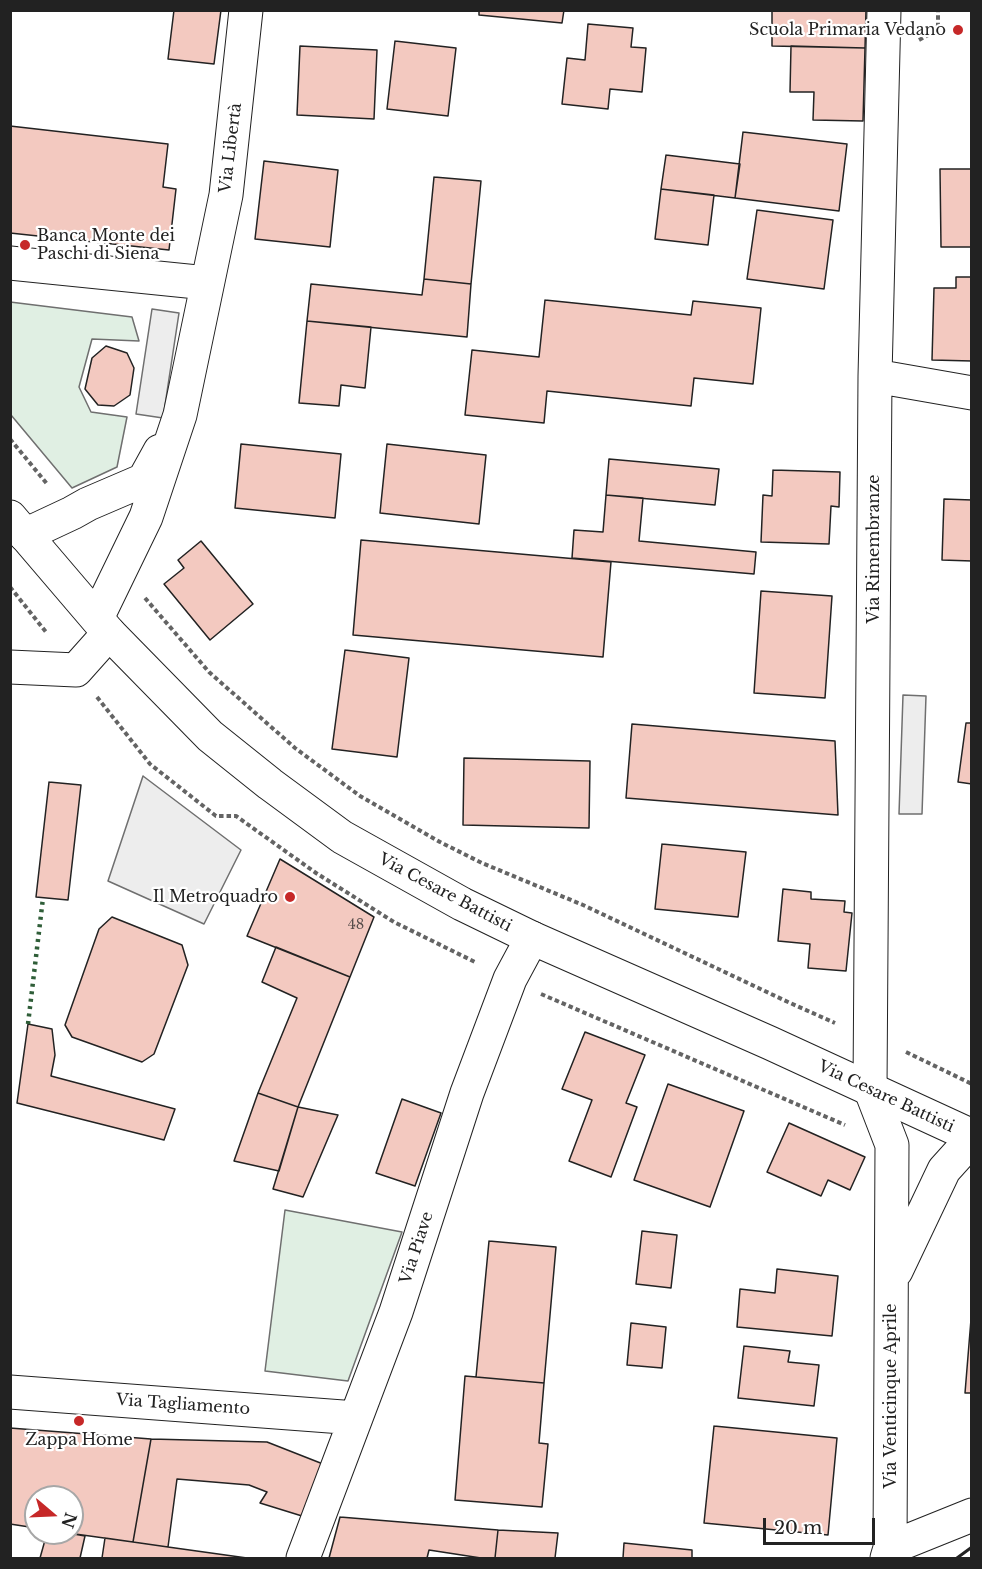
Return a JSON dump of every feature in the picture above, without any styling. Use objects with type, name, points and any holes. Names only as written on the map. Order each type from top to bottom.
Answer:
[{"type":"street","name":"Via Libertà","points":[[10,667],[76,670],[103,625],[121,570],[146,517],[180,415],[226,195],[246,10]]},
{"type":"street","name":"Via Rimembranze","points":[[870,1088],[875,376],[884,10]]},
{"type":"street","points":[[10,263],[207,284]]},
{"type":"street","points":[[875,376],[972,393]]},
{"type":"street","name":"Via Libertà","points":[[18,526],[72,513],[144,480],[180,415]]},
{"type":"street","name":"Via Cesare Battisti","points":[[18,526],[103,625],[210,736],[342,837],[462,904],[532,938],[870,1088],[972,1138]]},
{"type":"street","name":"Via Piave","points":[[303,1558],[396,1312],[467,1093],[510,980],[532,938]]},
{"type":"street","name":"Via Venticinque Aprile","points":[[870,1088],[892,1145],[889,1553]]},
{"type":"street","name":"Via Venticinque Aprile","points":[[892,1280],[944,1170],[972,1138]]},
{"type":"street","name":"Via Tagliamento","points":[[10,1392],[356,1418]]},
{"type":"street","points":[[889,1553],[972,1515]]},
{"type":"path","points":[[10,440],[72,513]]},
{"type":"path","points":[[121,570],[209,672],[295,748],[360,796],[440,842],[482,863],[583,905],[788,1002],[870,1039],[888,1043],[972,1084]]},
{"type":"green space","points":[[10,302],[132,317],[139,341],[92,339],[79,387],[91,412],[127,417],[117,467],[72,488],[11,415]]},
{"type":"green space","points":[[285,1210],[402,1232],[348,1381],[265,1371]]},
{"type":"shaded area","points":[[152,309],[179,313],[163,418],[136,414]]},
{"type":"shaded area","points":[[903,695],[926,696],[922,814],[899,814]]},
{"type":"shaded area","points":[[143,776],[241,850],[204,924],[108,881]]},
{"type":"building","points":[[174,10],[221,10],[214,64],[168,59]]},
{"type":"building","points":[[479,10],[564,10],[562,23],[479,15]]},
{"type":"building","points":[[772,10],[866,10],[865,48],[772,46]]},
{"type":"building","points":[[588,24],[633,28],[631,47],[646,48],[642,92],[610,89],[608,109],[562,104],[567,58],[585,60]]},
{"type":"building","points":[[395,41],[456,48],[448,116],[387,109]]},
{"type":"building","points":[[300,46],[377,50],[374,119],[297,115]]},
{"type":"building","points":[[791,46],[865,48],[863,121],[813,120],[814,92],[790,92]]},
{"type":"building","points":[[10,126],[168,144],[163,187],[176,189],[169,250],[10,233]]},
{"type":"building","points":[[743,132],[847,144],[839,211],[735,198]]},
{"type":"building","points":[[666,155],[740,164],[735,198],[661,189]]},
{"type":"building","points":[[264,161],[338,170],[330,247],[255,239]]},
{"type":"building","points":[[940,169],[972,169],[972,247],[941,247]]},
{"type":"building","points":[[434,177],[481,181],[471,284],[424,279]]},
{"type":"building","points":[[661,189],[714,195],[708,245],[655,239]]},
{"type":"building","points":[[757,210],[833,220],[824,289],[747,279]]},
{"type":"building","points":[[956,277],[972,277],[972,361],[932,360],[934,288],[956,288]]},
{"type":"building","points":[[424,279],[471,284],[467,337],[307,321],[311,284],[422,295]]},
{"type":"building","points":[[545,300],[691,315],[693,301],[761,308],[753,384],[694,378],[691,406],[547,391],[544,423],[465,415],[472,350],[539,357]]},
{"type":"building","points":[[307,321],[371,327],[365,388],[341,385],[339,406],[299,403]]},
{"type":"building","points":[[106,346],[127,353],[134,368],[130,395],[114,406],[98,405],[85,389],[92,358]]},
{"type":"building","points":[[241,444],[341,454],[335,518],[235,508]]},
{"type":"building","points":[[387,444],[486,455],[479,524],[380,513]]},
{"type":"building","points":[[609,459],[719,469],[715,505],[606,495]]},
{"type":"building","points":[[773,470],[840,472],[839,507],[831,506],[829,544],[761,542],[763,495],[772,496]]},
{"type":"building","points":[[606,495],[643,498],[639,541],[756,552],[754,574],[572,558],[574,530],[603,532]]},
{"type":"building","points":[[944,499],[972,500],[972,561],[942,560]]},
{"type":"building","points":[[361,540],[611,562],[603,657],[353,635]]},
{"type":"building","points":[[201,541],[253,604],[210,640],[164,584],[184,568],[178,560]]},
{"type":"building","points":[[761,591],[832,596],[825,698],[754,693]]},
{"type":"building","points":[[345,650],[409,658],[397,757],[332,749]]},
{"type":"building","points":[[966,723],[972,723],[972,784],[958,782]]},
{"type":"building","points":[[632,724],[835,741],[838,815],[626,798]]},
{"type":"building","points":[[464,758],[590,761],[589,828],[463,825]]},
{"type":"building","points":[[49,782],[81,785],[68,900],[36,897]]},
{"type":"building","points":[[662,844],[746,852],[738,917],[655,909]]},
{"type":"building","points":[[280,859],[374,917],[350,977],[247,936]]},
{"type":"building","points":[[783,889],[811,892],[811,899],[845,901],[844,912],[852,913],[846,971],[808,968],[810,944],[778,941]]},
{"type":"building","points":[[112,917],[182,945],[188,965],[154,1054],[142,1062],[72,1037],[65,1025],[99,929]]},
{"type":"building","points":[[276,947],[350,977],[298,1107],[258,1093],[297,998],[262,982]]},
{"type":"building","points":[[28,1024],[52,1029],[55,1055],[51,1076],[175,1109],[164,1140],[17,1103]]},
{"type":"building","points":[[585,1032],[645,1055],[626,1103],[637,1107],[611,1177],[569,1161],[592,1100],[562,1089]]},
{"type":"building","points":[[668,1084],[744,1111],[710,1207],[634,1180]]},
{"type":"building","points":[[258,1093],[298,1107],[279,1171],[234,1161]]},
{"type":"building","points":[[402,1099],[441,1113],[415,1186],[376,1173]]},
{"type":"building","points":[[298,1107],[338,1115],[303,1197],[273,1189]]},
{"type":"building","points":[[789,1123],[865,1157],[850,1190],[828,1180],[821,1196],[767,1172]]},
{"type":"building","points":[[642,1231],[677,1235],[671,1288],[636,1284]]},
{"type":"building","points":[[489,1241],[556,1247],[544,1383],[476,1377]]},
{"type":"building","points":[[777,1269],[838,1276],[832,1336],[737,1327],[740,1289],[775,1293]]},
{"type":"building","points":[[972,1307],[972,1393],[965,1393]]},
{"type":"building","points":[[631,1323],[666,1327],[662,1368],[627,1365]]},
{"type":"building","points":[[744,1346],[790,1351],[788,1362],[819,1365],[814,1406],[738,1398]]},
{"type":"building","points":[[465,1376],[544,1383],[539,1443],[548,1444],[542,1507],[455,1500]]},
{"type":"building","points":[[714,1426],[837,1438],[828,1535],[704,1523]]},
{"type":"building","points":[[10,1428],[151,1439],[133,1542],[84,1535],[84,1485],[24,1485],[24,1526],[10,1524]]},
{"type":"building","points":[[151,1439],[267,1442],[323,1464],[302,1516],[260,1503],[267,1492],[249,1485],[177,1479],[168,1547],[133,1542]]},
{"type":"building","points":[[340,1517],[498,1530],[495,1558],[429,1550],[427,1558],[329,1558]]},
{"type":"building","points":[[498,1530],[558,1533],[555,1558],[495,1558]]},
{"type":"building","points":[[105,1538],[168,1547],[247,1558],[102,1558]]},
{"type":"building","points":[[624,1543],[692,1550],[692,1558],[623,1558]]},
{"type":"building","points":[[44,1545],[83,1545],[80,1558],[40,1558]]},
{"type":"hedge","points":[[28,1024],[43,898]]},
{"type":"wall","points":[[957,1558],[972,1547]]},
{"type":"place","name":"Scuola Primaria Vedano","points":[[958,30]]},
{"type":"place","name":"Banca Monte dei Paschi di Siena","points":[[25,245]]},
{"type":"place","name":"Il Metroquadro","points":[[290,897]]},
{"type":"place","name":"Zappa Home","points":[[79,1421]]}]
